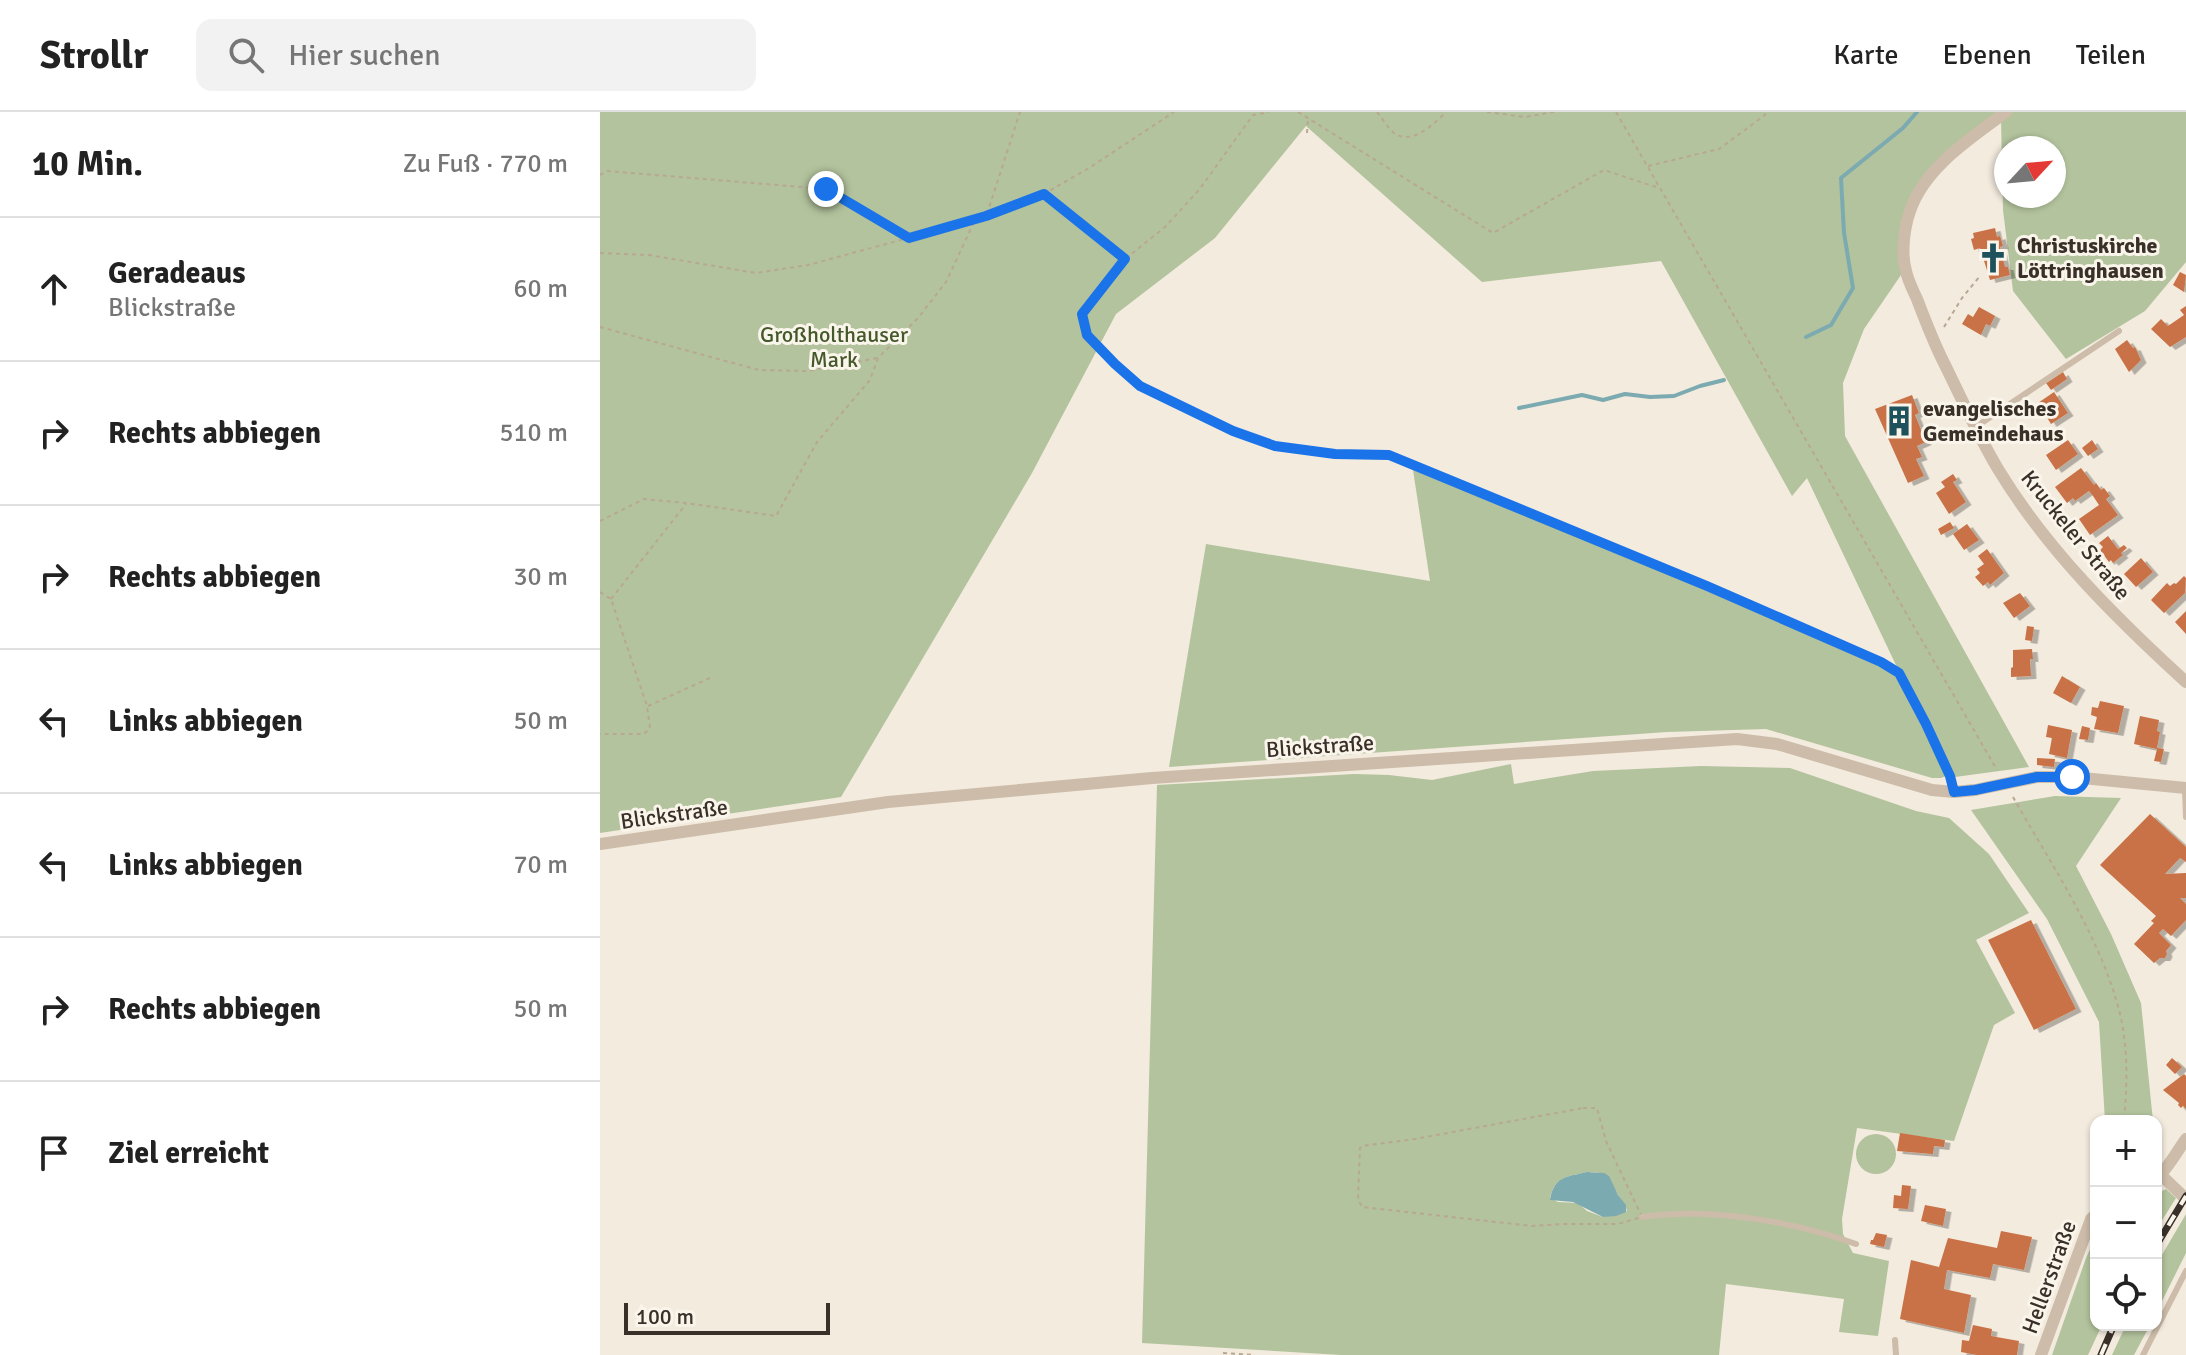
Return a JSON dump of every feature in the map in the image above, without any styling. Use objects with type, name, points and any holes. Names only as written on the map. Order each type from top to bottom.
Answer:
[{"type":"street","name":"Kruckeler Straße","points":[[2006,112],[1968,140],[1929,178],[1916,198],[1909,213],[1905,270],[1974,428],[2026,512],[2104,605],[2186,682]]},
{"type":"street","name":"Blickstraße","points":[[600,844],[888,802],[1152,778],[1737,739],[1777,744],[1916,786],[1954,792],[2037,777],[2072,777],[2185,788]]},
{"type":"street","points":[[2162,1172],[2186,1139]]},
{"type":"street","points":[[2162,1179],[2186,1199]]},
{"type":"street","name":"Hellerstraße","points":[[2041,1355],[2090,1222]]},
{"type":"lane","points":[[1974,428],[2119,331]]},
{"type":"lane","points":[[2185,788],[2186,817]]},
{"type":"lane","points":[[1642,1217],[1661,1214],[1707,1215],[1753,1220],[1834,1236],[1856,1244]]},
{"type":"lane","points":[[2143,1355],[2186,1271]]},
{"type":"lane","points":[[1895,1340],[1896,1355]]},
{"type":"path","points":[[986,216],[1020,112]]},
{"type":"path","points":[[600,253],[649,255],[756,273],[808,265],[975,220],[1044,194],[1174,112]]},
{"type":"path","points":[[1269,112],[1254,113],[1199,190],[1165,227],[1125,259],[1082,314],[1087,335],[1115,364],[1140,386],[1233,431],[1275,446],[1335,454],[1389,455],[1707,586],[1881,662],[1899,673],[1926,724],[1954,792]]},
{"type":"path","points":[[1298,112],[1493,233],[1604,170],[1660,188]]},
{"type":"path","points":[[1377,112],[1395,134],[1409,138],[1432,126],[1446,112]]},
{"type":"path","points":[[1487,112],[1525,117],[1554,112]]},
{"type":"path","points":[[1616,112],[2001,777]]},
{"type":"path","points":[[1647,166],[1719,149],[1765,112]]},
{"type":"path","points":[[1307,133],[1308,118]]},
{"type":"path","points":[[600,175],[607,171],[826,189],[909,238]]},
{"type":"path","points":[[1044,194],[1125,259]]},
{"type":"path","points":[[600,521],[644,499],[776,516],[817,442],[870,380],[878,358],[918,318],[946,282],[975,220]]},
{"type":"path","points":[[1940,332],[1980,276]]},
{"type":"path","points":[[600,327],[759,370],[807,371],[878,358]]},
{"type":"path","points":[[611,599],[686,503]]},
{"type":"path","points":[[600,592],[611,599],[647,706],[650,728],[644,734],[600,734]]},
{"type":"path","points":[[647,706],[710,678]]},
{"type":"path","points":[[2009,790],[2091,933],[2116,1001],[2126,1051],[2125,1115]]},
{"type":"path","points":[[1597,1108],[1606,1141],[1642,1217],[1618,1224],[1532,1226],[1362,1207],[1358,1199],[1360,1148],[1597,1108]]},
{"type":"path","points":[[1223,1353],[1253,1355]]},
{"type":"green space","name":"Großholthauser Mark","points":[[600,112],[2186,112],[2186,262],[2145,311],[2066,359],[2013,291],[2003,208],[2066,208],[2066,136],[2001,136],[1998,114],[1915,194],[1901,275],[1864,329],[1843,383],[1845,436],[2029,767],[1955,777],[1929,722],[1895,663],[1807,478],[1792,496],[1661,261],[1482,282],[1306,126],[1215,238],[1116,314],[1032,473],[841,797],[600,833]]},
{"type":"green space","points":[[1413,470],[1669,574],[1888,670],[1897,678],[1948,775],[1932,778],[1766,729],[1667,732],[1169,767],[1206,544],[1430,581]]},
{"type":"green space","points":[[1511,764],[1514,784],[1593,771],[1701,766],[1790,768],[1916,811],[1949,818],[1989,854],[2029,913],[1976,940],[2015,1013],[1994,1025],[1954,1141],[1857,1128],[1842,1219],[1843,1234],[1853,1253],[1889,1261],[1878,1336],[1839,1332],[1844,1299],[1726,1284],[1719,1355],[1341,1355],[1142,1343],[1157,785],[1354,774],[1432,780]],"holes":[[[1587,1172],[1607,1176],[1627,1211],[1603,1217],[1587,1211],[1578,1203],[1558,1202],[1550,1198],[1559,1181]]]},
{"type":"green space","points":[[2055,796],[2121,798],[2076,866],[2111,934],[2141,1003],[2152,1115],[2105,1115],[2099,1022],[2047,919],[1971,810]]},
{"type":"green space","points":[[1876,1134],[1890,1140],[1896,1154],[1890,1168],[1876,1174],[1862,1168],[1856,1154],[1862,1140]]},
{"type":"green space","points":[[2166,1189],[2176,1198],[2162,1220],[2162,1191]]},
{"type":"green space","points":[[2186,1214],[2186,1253],[2162,1301],[2162,1255]]},
{"type":"green space","points":[[2090,1249],[2090,1331],[2099,1331],[2088,1355],[2052,1355]]},
{"type":"green space","points":[[2123,1331],[2147,1331],[2134,1355],[2112,1355]]},
{"type":"water","points":[[1587,1172],[1609,1176],[1626,1205],[1626,1212],[1603,1217],[1573,1202],[1550,1200],[1558,1182]]},
{"type":"building","name":"Christuskirche Löttringhausen","points":[[1995,228],[2010,275],[1990,280],[1980,248],[1974,250],[1971,239],[1974,238],[1973,233]]},
{"type":"building","points":[[2180,272],[2186,275],[2184,292],[2173,285]]},
{"type":"building","points":[[2186,306],[2186,337],[2170,347],[2151,329],[2161,319],[2168,326],[2184,315],[2180,310]]},
{"type":"building","points":[[1979,307],[1995,316],[1990,326],[1986,324],[1981,335],[1962,324],[1968,314],[1973,317]]},
{"type":"building","points":[[2127,340],[2135,347],[2141,360],[2129,372],[2115,349]]},
{"type":"building","points":[[2063,372],[2067,379],[2051,390],[2046,383]]},
{"type":"building","points":[[2054,392],[2068,413],[2051,424],[2035,405]]},
{"type":"building","name":"evangelisches Gemeindehaus","points":[[1912,395],[1919,413],[1915,415],[1926,442],[1917,446],[1922,457],[1916,459],[1924,476],[1908,483],[1875,409]]},
{"type":"building","points":[[2068,440],[2078,454],[2056,470],[2046,455]]},
{"type":"building","points":[[2092,440],[2098,449],[2088,456],[2082,448]]},
{"type":"building","points":[[2081,468],[2094,485],[2096,483],[2101,490],[2104,488],[2110,496],[2106,499],[2118,515],[2090,535],[2079,519],[2099,505],[2093,496],[2089,491],[2067,503],[2055,487]]},
{"type":"building","points":[[1953,474],[1957,480],[1953,482],[1966,502],[1949,514],[1936,493],[1945,487],[1941,482]]},
{"type":"building","points":[[1950,522],[1954,528],[1941,535],[1938,529]]},
{"type":"building","points":[[1967,524],[1979,540],[1964,550],[1953,534]]},
{"type":"building","points":[[2108,536],[2118,549],[2124,545],[2127,548],[2113,563],[2100,550],[2103,547],[2099,543]]},
{"type":"building","points":[[1987,549],[2004,573],[1990,585],[1988,582],[1983,586],[1975,577],[1980,573],[1977,569],[1984,564],[1978,556]]},
{"type":"building","points":[[2141,558],[2153,572],[2136,587],[2124,574]]},
{"type":"building","points":[[2184,576],[2185,593],[2164,613],[2151,600],[2167,583],[2170,586],[2176,584]]},
{"type":"building","points":[[2020,593],[2030,606],[2014,618],[2003,603]]},
{"type":"building","points":[[2186,611],[2186,634],[2175,622]]},
{"type":"building","points":[[2027,626],[2034,627],[2032,641],[2025,640]]},
{"type":"building","points":[[2032,649],[2031,676],[2011,677],[2013,650]]},
{"type":"building","points":[[2062,676],[2080,687],[2071,703],[2053,693]]},
{"type":"building","points":[[2100,701],[2124,706],[2118,733],[2094,729],[2097,717],[2091,715],[2092,707],[2098,708]]},
{"type":"building","points":[[2140,716],[2159,720],[2157,748],[2164,749],[2161,762],[2154,761],[2157,749],[2134,744]]},
{"type":"building","points":[[2048,725],[2072,730],[2067,758],[2049,754],[2052,738],[2046,737]]},
{"type":"building","points":[[2082,726],[2090,728],[2088,740],[2079,739]]},
{"type":"building","points":[[2037,758],[2055,759],[2054,767],[2037,765]]},
{"type":"building","points":[[2150,814],[2186,847],[2186,862],[2180,858],[2165,874],[2186,873],[2186,898],[2180,898],[2186,904],[2186,920],[2171,936],[2163,929],[2159,933],[2171,945],[2165,958],[2154,963],[2134,944],[2154,923],[2151,921],[2156,916],[2100,865]]},
{"type":"building","points":[[2031,920],[2076,1009],[2034,1030],[1988,940]]},
{"type":"building","points":[[2172,1058],[2182,1067],[2175,1074],[2166,1065]]},
{"type":"building","points":[[2184,1074],[2186,1109],[2181,1108],[2163,1090]]},
{"type":"building","points":[[1900,1133],[1945,1140],[1944,1147],[1934,1146],[1933,1154],[1897,1151]]},
{"type":"building","points":[[1902,1185],[1911,1186],[1908,1209],[1893,1208],[1894,1195],[1901,1196]]},
{"type":"building","points":[[1925,1205],[1946,1209],[1943,1226],[1921,1221]]},
{"type":"building","points":[[2001,1231],[2032,1237],[2024,1270],[1993,1264],[1990,1278],[1947,1270],[1944,1289],[1971,1295],[1964,1333],[1900,1319],[1911,1260],[1939,1267],[1948,1238],[1997,1248]]},
{"type":"building","points":[[1876,1233],[1887,1235],[1884,1247],[1870,1244]]},
{"type":"building","points":[[1973,1325],[1992,1329],[1991,1336],[2019,1341],[2017,1355],[1961,1352],[1962,1340],[1969,1341]]},
{"type":"waterway","points":[[1806,337],[1831,325],[1853,288],[1844,233],[1841,178],[1903,128],[1917,112]]},
{"type":"waterway","points":[[1519,408],[1582,395],[1603,400],[1625,394],[1674,396],[1724,380]]},
{"type":"railway","points":[[2162,1236],[2186,1196]]},
{"type":"railway","points":[[2101,1355],[2111,1331]]},
{"type":"place","name":"Christuskirche Löttringhausen","points":[[1993,258]]},
{"type":"place","name":"evangelisches Gemeindehaus","points":[[1899,421]]},
{"type":"route","points":[[826,189],[909,238],[986,216],[1044,194],[1125,259],[1082,314],[1087,335],[1140,386],[1233,431],[1275,446],[1335,454],[1389,455],[1707,586],[1881,662],[1899,673],[1926,724],[1954,792],[2037,777],[2072,777]]}]
